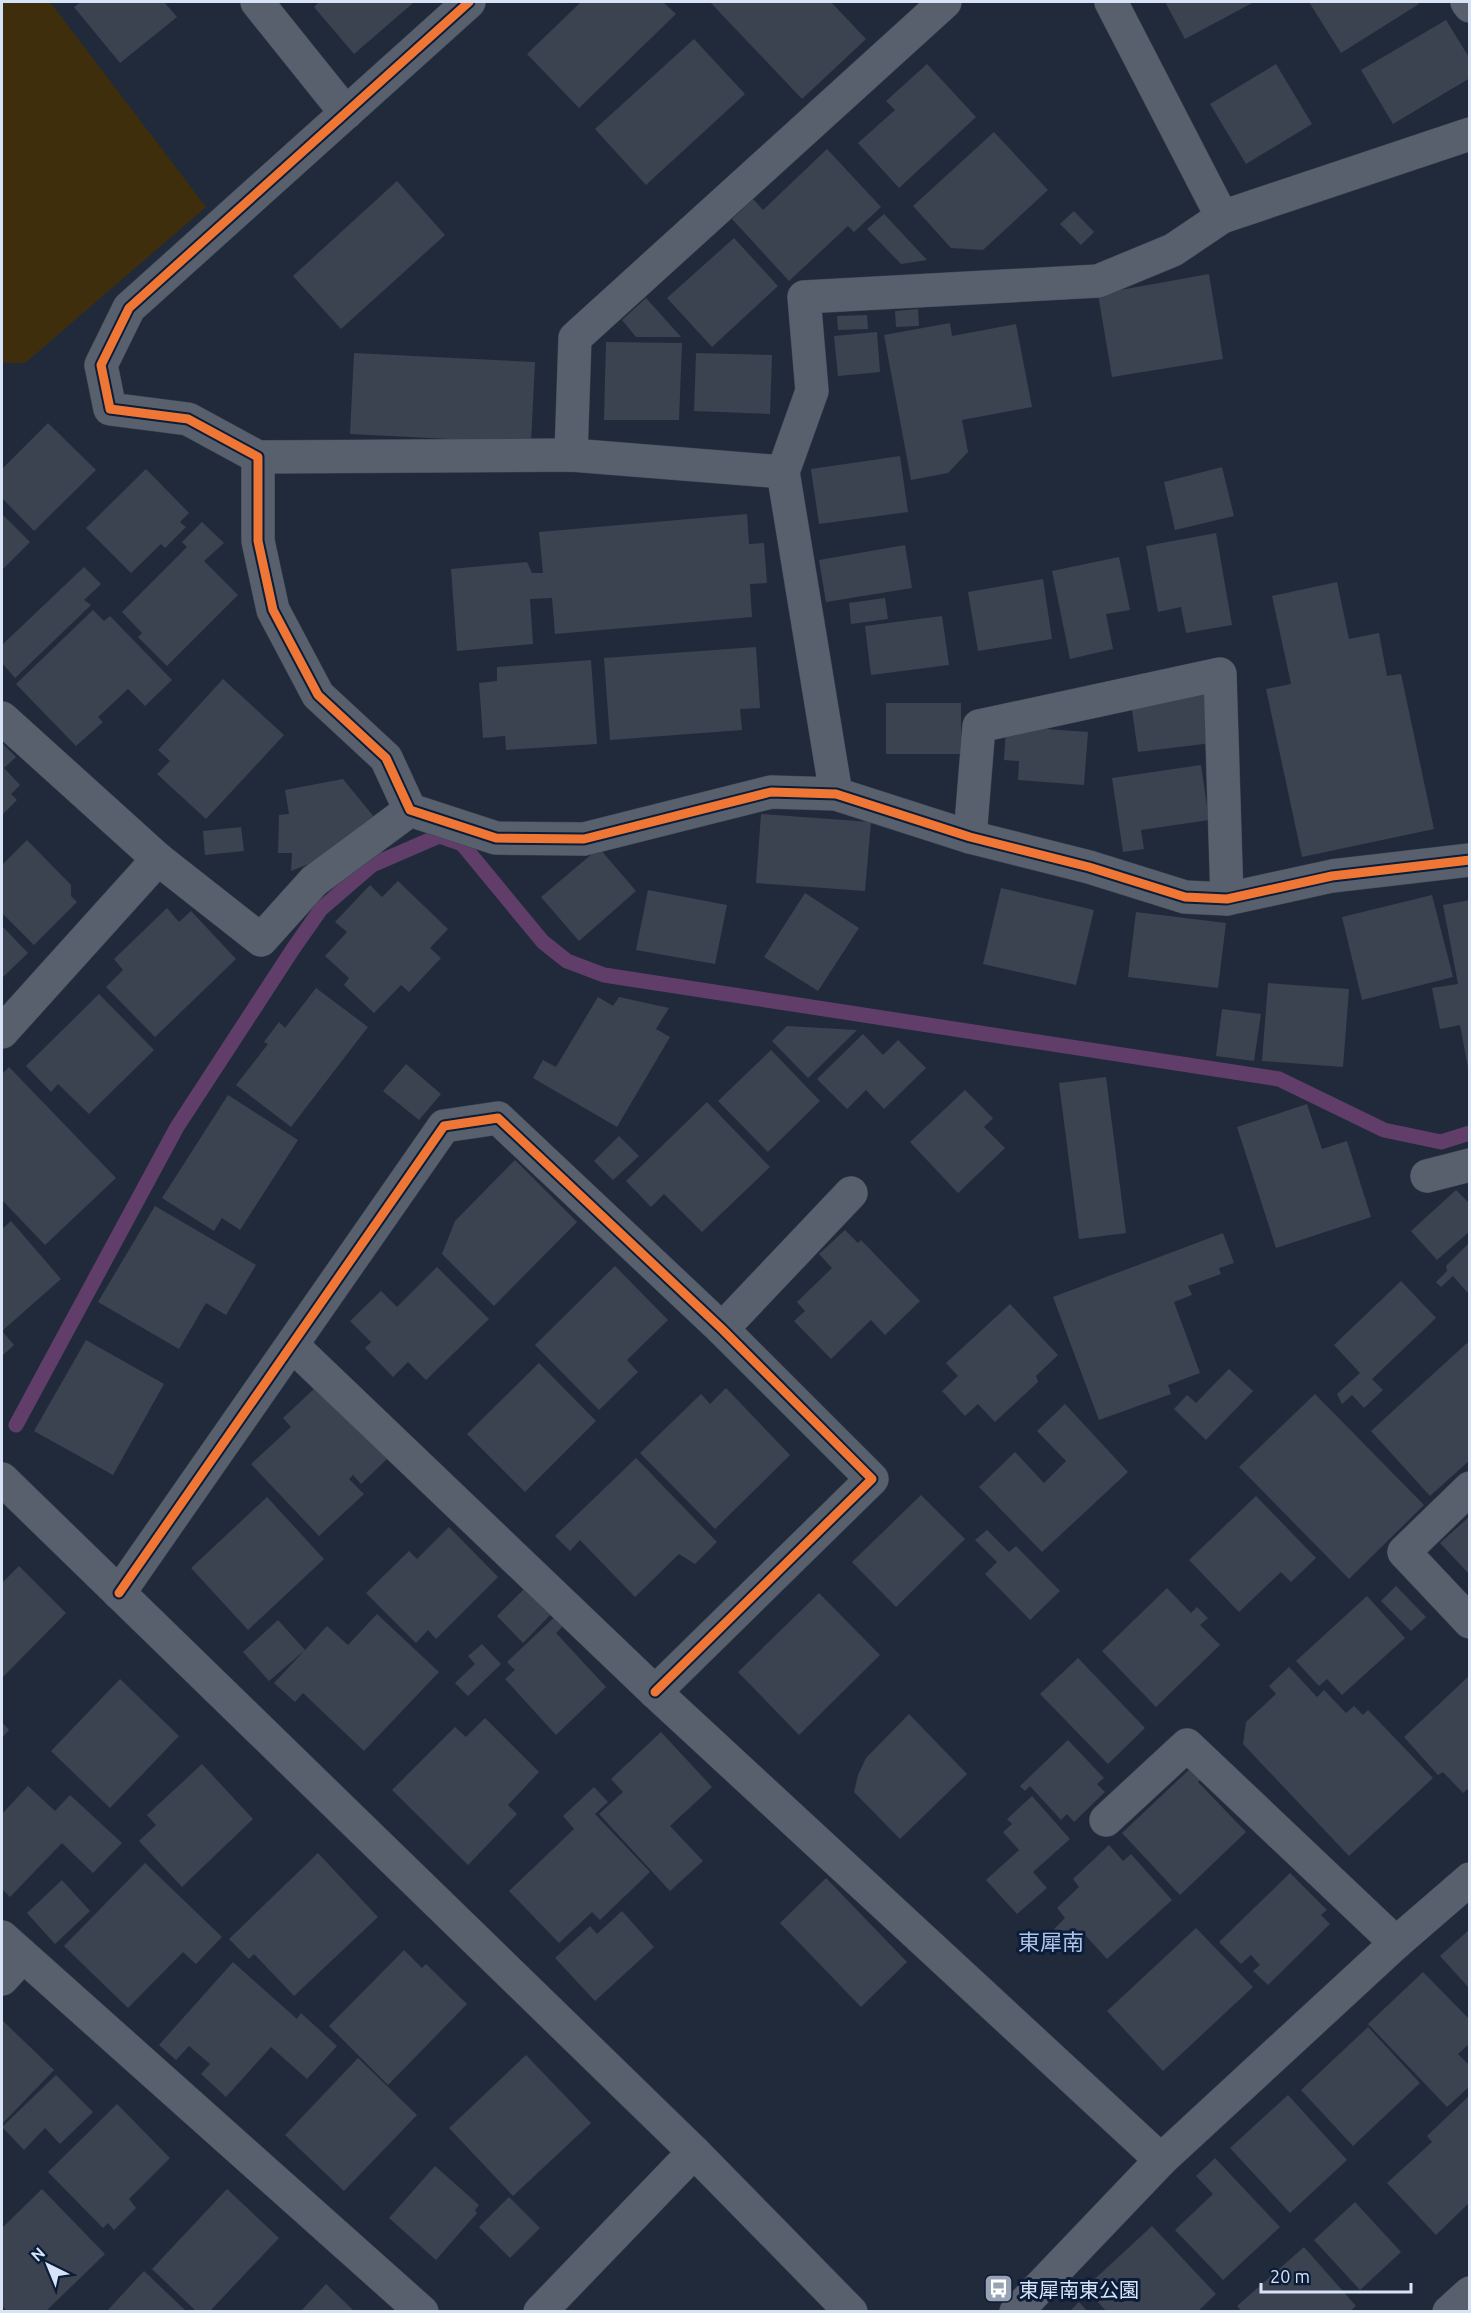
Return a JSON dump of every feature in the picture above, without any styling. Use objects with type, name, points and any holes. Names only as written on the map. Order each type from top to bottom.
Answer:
[{"type":"street","points":[[257,2],[346,113]]},
{"type":"street","points":[[469,2],[129,308],[101,365],[110,409],[188,419],[258,457],[571,454],[783,472]]},
{"type":"street","points":[[571,454],[575,338],[945,2]]},
{"type":"street","points":[[1111,2],[1222,217]]},
{"type":"street","points":[[1467,2],[1470,6]]},
{"type":"street","points":[[836,794],[783,472],[812,391],[804,297],[1098,281],[1173,250],[1222,217],[1470,134]]},
{"type":"street","points":[[258,457],[258,541],[273,610],[318,695],[386,758],[410,810],[496,838],[584,839],[771,792],[836,794],[970,837],[1089,867],[1185,897],[1227,899],[1332,876],[1470,860]]},
{"type":"street","points":[[970,837],[979,726],[1220,674],[1227,899]]},
{"type":"street","points":[[2,718],[158,859],[261,940],[314,881],[410,810]]},
{"type":"street","points":[[2,1032],[158,859]]},
{"type":"street","points":[[119,1593],[444,1126],[498,1118],[722,1329],[872,1479],[655,1692]]},
{"type":"street","points":[[1427,1176],[1470,1165]]},
{"type":"street","points":[[722,1329],[851,1192]]},
{"type":"street","points":[[293,1346],[655,1692],[1161,2160]]},
{"type":"street","points":[[2,1479],[694,2152],[851,2312]]},
{"type":"street","points":[[1470,1488],[1404,1552],[1470,1622]]},
{"type":"street","points":[[1106,1820],[1187,1744],[1396,1943]]},
{"type":"street","points":[[1016,2312],[1161,2160],[1396,1943],[1470,1879]]},
{"type":"street","points":[[8,1958],[422,2312]]},
{"type":"street","points":[[540,2312],[694,2152]]},
{"type":"street","points":[[1449,2312],[1470,2293]]},
{"type":"shaded area","points":[[2,2],[50,2],[206,207],[25,363],[2,363]]},
{"type":"building","points":[[81,2],[164,2],[177,17],[120,63],[74,7]]},
{"type":"building","points":[[319,2],[413,3],[354,54],[314,7]]},
{"type":"building","points":[[581,2],[663,2],[676,14],[579,108],[527,54]]},
{"type":"building","points":[[710,2],[831,2],[866,39],[802,99]]},
{"type":"building","points":[[1165,2],[1254,2],[1185,39]]},
{"type":"building","points":[[1309,2],[1417,2],[1419,4],[1341,53]]},
{"type":"building","points":[[1446,20],[1470,59],[1470,78],[1393,124],[1361,70]]},
{"type":"building","points":[[694,39],[745,94],[646,185],[595,129]]},
{"type":"building","points":[[927,64],[976,117],[899,188],[858,143],[895,110],[886,101]]},
{"type":"building","points":[[1276,64],[1312,124],[1246,164],[1210,104]]},
{"type":"building","points":[[994,132],[1048,190],[983,250],[951,248],[913,206]]},
{"type":"building","points":[[827,149],[881,207],[854,232],[848,226],[789,281],[732,219],[753,199],[763,210]]},
{"type":"building","points":[[397,181],[445,235],[341,329],[293,276]]},
{"type":"building","points":[[1074,211],[1094,232],[1081,245],[1060,224]]},
{"type":"building","points":[[884,214],[927,260],[901,264],[867,229]]},
{"type":"building","points":[[734,238],[778,286],[712,347],[667,298]]},
{"type":"building","points":[[1209,274],[1223,359],[1112,377],[1098,294]]},
{"type":"building","points":[[646,298],[681,337],[636,337],[622,320]]},
{"type":"building","points":[[918,309],[919,326],[896,327],[895,311]]},
{"type":"building","points":[[867,315],[868,329],[838,330],[837,316]]},
{"type":"building","points":[[950,323],[952,336],[1016,324],[1032,407],[962,420],[968,452],[948,473],[911,480],[884,335]]},
{"type":"building","points":[[877,332],[880,372],[838,376],[834,336]]},
{"type":"building","points":[[606,342],[682,343],[679,420],[604,420]]},
{"type":"building","points":[[354,353],[535,362],[531,443],[350,434]]},
{"type":"building","points":[[696,353],[772,355],[770,414],[694,411]]},
{"type":"building","points":[[48,423],[96,470],[34,531],[2,498],[2,469]]},
{"type":"building","points":[[900,456],[908,512],[819,524],[811,469]]},
{"type":"building","points":[[1222,467],[1234,516],[1175,530],[1164,482]]},
{"type":"building","points":[[146,469],[189,513],[180,522],[186,527],[165,548],[161,544],[131,573],[86,528]]},
{"type":"building","points":[[2,514],[30,542],[2,570]]},
{"type":"building","points":[[747,514],[749,544],[764,543],[767,583],[750,584],[752,617],[555,634],[552,598],[530,599],[533,644],[457,651],[451,569],[527,562],[532,573],[543,573],[539,532]]},
{"type":"building","points":[[202,522],[224,543],[204,561],[238,595],[167,666],[138,637],[142,633],[122,612],[187,547],[182,542]]},
{"type":"building","points":[[1216,533],[1232,625],[1186,633],[1181,607],[1158,612],[1146,546]]},
{"type":"building","points":[[905,545],[912,588],[826,602],[819,560]]},
{"type":"building","points":[[1119,557],[1130,610],[1106,614],[1113,649],[1070,659],[1052,571]]},
{"type":"building","points":[[84,567],[101,584],[84,600],[91,605],[15,678],[2,663],[2,645]]},
{"type":"building","points":[[1043,579],[1052,639],[978,651],[968,592]]},
{"type":"building","points":[[1337,582],[1349,639],[1379,633],[1387,676],[1401,674],[1434,829],[1302,857],[1266,689],[1291,684],[1272,596]]},
{"type":"building","points":[[885,598],[888,619],[851,624],[849,603]]},
{"type":"building","points":[[93,610],[104,621],[110,616],[172,680],[145,706],[128,689],[98,717],[103,722],[76,746],[16,684]]},
{"type":"building","points":[[942,616],[949,665],[871,675],[865,626]]},
{"type":"building","points":[[756,647],[760,708],[740,709],[742,730],[610,740],[604,658]]},
{"type":"building","points":[[591,660],[597,744],[506,750],[505,736],[483,738],[479,683],[497,681],[497,667]]},
{"type":"building","points":[[223,679],[284,735],[206,819],[157,774],[170,761],[158,750]]},
{"type":"building","points":[[1205,693],[1212,743],[1138,752],[1131,703]]},
{"type":"building","points":[[886,703],[961,703],[961,754],[886,754]]},
{"type":"building","points":[[1006,726],[1088,732],[1084,785],[1018,780],[1019,761],[1004,760]]},
{"type":"building","points":[[2,743],[16,757],[4,768],[20,785],[11,794],[17,800],[2,815]]},
{"type":"building","points":[[1201,765],[1209,820],[1141,830],[1144,849],[1123,852],[1112,778]]},
{"type":"building","points":[[343,779],[374,817],[326,857],[291,871],[292,853],[278,853],[279,815],[289,814],[285,790]]},
{"type":"building","points":[[761,814],[871,822],[865,891],[756,883]]},
{"type":"building","points":[[241,827],[244,851],[205,855],[203,831]]},
{"type":"building","points":[[27,840],[71,885],[71,896],[77,902],[34,945],[2,913],[2,865]]},
{"type":"building","points":[[599,848],[636,891],[579,941],[541,897]]},
{"type":"building","points":[[398,881],[448,929],[430,948],[441,958],[409,992],[401,985],[374,1013],[344,985],[349,978],[325,956],[347,932],[335,922],[370,885],[382,897]]},
{"type":"building","points":[[1001,888],[1094,910],[1076,985],[983,964]]},
{"type":"building","points":[[648,890],[727,905],[715,964],[636,950]]},
{"type":"building","points":[[805,893],[859,928],[818,991],[764,957]]},
{"type":"building","points":[[1432,895],[1453,977],[1362,1000],[1342,917]]},
{"type":"building","points":[[1470,900],[1470,1068],[1468,1068],[1460,1025],[1440,1029],[1432,988],[1458,984],[1443,905]]},
{"type":"building","points":[[167,908],[179,922],[191,911],[236,959],[155,1037],[106,987],[123,970],[114,959]]},
{"type":"building","points":[[1136,912],[1226,923],[1218,988],[1128,977]]},
{"type":"building","points":[[2,926],[28,953],[2,978]]},
{"type":"building","points":[[1268,983],[1349,989],[1343,1067],[1262,1061]]},
{"type":"building","points":[[316,988],[368,1027],[291,1127],[236,1085],[268,1044],[264,1042],[279,1022],[285,1028]]},
{"type":"building","points":[[99,994],[154,1050],[89,1114],[58,1084],[51,1092],[26,1066]]},
{"type":"building","points":[[598,997],[613,1006],[619,997],[669,1008],[656,1029],[670,1037],[617,1127],[533,1078],[543,1060],[556,1067]]},
{"type":"building","points":[[1222,1009],[1261,1014],[1254,1061],[1216,1056]]},
{"type":"building","points":[[787,1026],[857,1030],[808,1078],[772,1041]]},
{"type":"building","points":[[863,1034],[883,1055],[898,1040],[926,1068],[884,1109],[866,1090],[847,1109],[817,1079]]},
{"type":"building","points":[[771,1050],[820,1101],[768,1152],[718,1101]]},
{"type":"building","points":[[406,1064],[441,1094],[419,1120],[383,1091]]},
{"type":"building","points":[[9,1067],[116,1178],[45,1245],[2,1200],[2,1074]]},
{"type":"building","points":[[1106,1077],[1126,1233],[1079,1239],[1059,1083]]},
{"type":"building","points":[[965,1090],[993,1118],[984,1127],[1005,1148],[958,1193],[910,1142]]},
{"type":"building","points":[[228,1095],[298,1140],[240,1230],[222,1218],[214,1231],[162,1198]]},
{"type":"building","points":[[707,1102],[770,1167],[702,1232],[664,1194],[651,1207],[626,1181]]},
{"type":"building","points":[[1307,1104],[1322,1149],[1347,1141],[1371,1217],[1276,1248],[1237,1127]]},
{"type":"building","points":[[619,1136],[639,1156],[613,1180],[594,1161]]},
{"type":"building","points":[[515,1160],[577,1222],[494,1306],[442,1254],[455,1221]]},
{"type":"building","points":[[1456,1190],[1470,1204],[1470,1231],[1437,1260],[1411,1231]]},
{"type":"building","points":[[155,1206],[256,1265],[226,1315],[206,1303],[179,1349],[98,1302]]},
{"type":"building","points":[[11,1221],[61,1279],[2,1331],[2,1229]]},
{"type":"building","points":[[845,1230],[858,1243],[861,1240],[920,1301],[885,1335],[871,1320],[831,1359],[794,1321],[805,1311],[797,1302],[832,1268],[819,1254]]},
{"type":"building","points":[[1223,1233],[1234,1263],[1219,1268],[1221,1274],[1188,1286],[1192,1295],[1174,1302],[1200,1373],[1168,1385],[1171,1394],[1099,1420],[1053,1297]]},
{"type":"building","points":[[1470,1242],[1470,1290],[1467,1292],[1453,1276],[1441,1287],[1436,1282],[1447,1271],[1446,1266]]},
{"type":"building","points":[[615,1266],[668,1320],[627,1360],[638,1372],[599,1410],[535,1345]]},
{"type":"building","points":[[437,1267],[489,1319],[426,1380],[408,1362],[393,1377],[365,1348],[371,1342],[350,1321],[381,1291],[397,1307]]},
{"type":"building","points":[[1401,1281],[1436,1318],[1372,1379],[1383,1390],[1364,1408],[1352,1395],[1342,1404],[1337,1394],[1360,1373],[1334,1345]]},
{"type":"building","points":[[1010,1304],[1058,1355],[1036,1376],[1038,1382],[995,1422],[978,1404],[965,1416],[942,1391],[958,1376],[946,1363]]},
{"type":"building","points":[[2,1331],[14,1345],[2,1356]]},
{"type":"building","points":[[86,1340],[164,1384],[113,1475],[34,1431]]},
{"type":"building","points":[[1467,1343],[1470,1346],[1470,1460],[1430,1496],[1371,1431]]},
{"type":"building","points":[[539,1363],[596,1421],[525,1492],[467,1434]]},
{"type":"building","points":[[1229,1369],[1253,1391],[1206,1440],[1174,1409],[1187,1395],[1196,1403]]},
{"type":"building","points":[[316,1387],[388,1458],[361,1484],[353,1475],[349,1479],[364,1494],[319,1536],[251,1464],[291,1427],[283,1418]]},
{"type":"building","points":[[726,1388],[790,1455],[715,1529],[640,1453],[701,1394],[710,1404]]},
{"type":"building","points":[[1315,1394],[1424,1505],[1349,1579],[1239,1467]]},
{"type":"building","points":[[1065,1404],[1128,1472],[1042,1552],[979,1487],[1015,1452],[1044,1483],[1066,1461],[1037,1431]]},
{"type":"building","points":[[636,1458],[717,1542],[695,1564],[679,1554],[635,1597],[580,1540],[570,1551],[555,1536]]},
{"type":"building","points":[[921,1495],[965,1539],[896,1607],[852,1562]]},
{"type":"building","points":[[1256,1496],[1316,1558],[1291,1582],[1281,1572],[1239,1612],[1189,1560]]},
{"type":"building","points":[[267,1497],[324,1559],[248,1630],[191,1568]]},
{"type":"building","points":[[1470,1516],[1470,1575],[1440,1543]]},
{"type":"building","points":[[449,1527],[498,1577],[436,1639],[428,1630],[416,1643],[366,1593],[409,1551],[417,1559]]},
{"type":"building","points":[[987,1530],[1009,1552],[1016,1546],[1060,1591],[1030,1620],[985,1574],[997,1562],[975,1540]]},
{"type":"building","points":[[19,1566],[66,1613],[2,1678],[2,1583]]},
{"type":"building","points":[[530,1583],[556,1609],[523,1643],[497,1616]]},
{"type":"building","points":[[1396,1586],[1426,1617],[1411,1631],[1381,1601]]},
{"type":"building","points":[[1167,1588],[1191,1613],[1197,1607],[1208,1618],[1200,1625],[1220,1645],[1156,1707],[1102,1651]]},
{"type":"building","points":[[819,1593],[880,1655],[799,1735],[738,1672]]},
{"type":"building","points":[[1367,1596],[1405,1638],[1342,1695],[1327,1679],[1319,1686],[1296,1661]]},
{"type":"building","points":[[561,1611],[569,1620],[556,1633],[606,1687],[556,1735],[505,1679],[515,1670],[507,1662]]},
{"type":"building","points":[[377,1614],[439,1672],[364,1751],[303,1693],[295,1702],[274,1683],[327,1626],[348,1645]]},
{"type":"building","points":[[278,1620],[305,1650],[269,1681],[243,1652]]},
{"type":"building","points":[[482,1644],[501,1664],[468,1696],[455,1683],[475,1664],[468,1656]]},
{"type":"building","points":[[1078,1658],[1145,1728],[1108,1764],[1040,1694]]},
{"type":"building","points":[[1289,1667],[1317,1697],[1324,1690],[1346,1713],[1354,1706],[1363,1715],[1368,1710],[1433,1778],[1349,1856],[1243,1744],[1246,1722],[1276,1694],[1269,1686]]},
{"type":"building","points":[[1470,1675],[1470,1787],[1463,1793],[1443,1772],[1438,1775],[1404,1737]]},
{"type":"building","points":[[120,1679],[179,1736],[110,1808],[51,1751]]},
{"type":"building","points":[[909,1714],[967,1774],[900,1839],[854,1792],[858,1775],[866,1758]]},
{"type":"building","points":[[485,1718],[539,1772],[508,1805],[517,1814],[468,1865],[392,1790],[455,1727],[466,1737]]},
{"type":"building","points":[[2,1722],[9,1730],[2,1738]]},
{"type":"building","points":[[661,1732],[712,1787],[670,1826],[703,1861],[670,1891],[599,1814],[623,1792],[611,1779]]},
{"type":"building","points":[[1068,1740],[1104,1778],[1097,1784],[1105,1792],[1074,1822],[1067,1814],[1061,1820],[1030,1786],[1025,1791],[1020,1786]]},
{"type":"building","points":[[202,1764],[253,1819],[182,1887],[139,1841],[156,1825],[147,1815]]},
{"type":"building","points":[[1194,1765],[1204,1776],[1198,1782],[1246,1832],[1180,1895],[1122,1833]]},
{"type":"building","points":[[28,1786],[55,1811],[70,1795],[122,1843],[93,1873],[62,1843],[10,1897],[2,1889],[2,1814]]},
{"type":"building","points":[[594,1787],[608,1802],[595,1814],[650,1872],[600,1920],[592,1912],[559,1943],[509,1891],[574,1829],[563,1816]]},
{"type":"building","points":[[1032,1796],[1070,1839],[1033,1872],[1047,1888],[1017,1914],[986,1880],[1019,1850],[1003,1832],[1012,1824],[1007,1819]]},
{"type":"building","points":[[1109,1845],[1123,1861],[1131,1854],[1172,1900],[1107,1959],[1086,1936],[1072,1948],[1054,1929],[1065,1918],[1057,1908],[1079,1887],[1073,1879]]},
{"type":"building","points":[[318,1853],[378,1917],[294,1996],[254,1954],[249,1959],[229,1939]]},
{"type":"building","points":[[145,1863],[222,1937],[196,1964],[183,1952],[128,2008],[64,1946]]},
{"type":"building","points":[[1290,1873],[1327,1910],[1321,1915],[1330,1924],[1268,1985],[1253,1971],[1260,1965],[1251,1955],[1241,1964],[1219,1942]]},
{"type":"building","points":[[826,1878],[907,1962],[861,2007],[780,1923]]},
{"type":"building","points":[[62,1880],[90,1911],[55,1944],[27,1913]]},
{"type":"building","points":[[622,1911],[654,1947],[595,2001],[555,1958],[590,1926],[597,1934]]},
{"type":"building","points":[[1196,1928],[1253,1987],[1163,2071],[1107,2011]]},
{"type":"building","points":[[1470,1929],[1470,1989],[1440,1956]]},
{"type":"building","points":[[404,1950],[422,1968],[426,1964],[467,2004],[388,2085],[329,2026]]},
{"type":"building","points":[[233,1962],[297,2019],[301,2013],[337,2046],[307,2079],[271,2047],[226,2097],[201,2074],[210,2064],[189,2046],[176,2060],[159,2045]]},
{"type":"building","points":[[1423,1972],[1470,2020],[1470,2043],[1458,2054],[1470,2066],[1470,2086],[1447,2107],[1368,2024]]},
{"type":"building","points":[[2,2020],[54,2070],[2,2124]]},
{"type":"building","points":[[1368,2027],[1420,2083],[1353,2146],[1301,2090]]},
{"type":"building","points":[[526,2055],[591,2123],[513,2196],[449,2128]]},
{"type":"building","points":[[358,2058],[417,2115],[344,2191],[285,2135]]},
{"type":"building","points":[[56,2075],[93,2112],[60,2144],[45,2128],[24,2150],[2,2127]]},
{"type":"building","points":[[1288,2095],[1347,2160],[1290,2213],[1230,2148]]},
{"type":"building","points":[[1470,2095],[1470,2202],[1436,2235],[1387,2183],[1432,2142],[1427,2136]]},
{"type":"building","points":[[117,2104],[170,2158],[129,2199],[136,2208],[114,2230],[108,2223],[103,2228],[48,2172]]},
{"type":"building","points":[[1215,2158],[1280,2227],[1223,2280],[1175,2230],[1213,2194],[1196,2176]]},
{"type":"building","points":[[435,2166],[479,2205],[475,2210],[477,2213],[436,2260],[389,2218]]},
{"type":"building","points":[[42,2189],[105,2254],[45,2312],[7,2312],[2,2305],[2,2228]]},
{"type":"building","points":[[227,2189],[279,2238],[209,2312],[197,2312],[152,2269]]},
{"type":"building","points":[[509,2197],[540,2228],[510,2258],[479,2227]]},
{"type":"building","points":[[1355,2202],[1401,2252],[1360,2290],[1314,2240]]},
{"type":"building","points":[[1152,2226],[1216,2294],[1197,2312],[1107,2312],[1085,2288]]},
{"type":"building","points":[[1304,2247],[1356,2306],[1349,2312],[1242,2312],[1237,2306]]},
{"type":"building","points":[[144,2271],[187,2312],[106,2312]]},
{"type":"building","points":[[326,2284],[355,2312],[300,2312]]},
{"type":"building","points":[[1079,2302],[1088,2312],[1069,2312]]},
{"type":"waterway","points":[[16,1425],[177,1127],[321,909],[372,865],[439,836],[462,844],[543,942],[567,961],[604,975],[1279,1079],[1384,1130],[1441,1142],[1470,1133]]},
{"type":"cycle path","points":[[469,2],[129,308],[101,365],[110,409],[188,419],[258,457],[258,541],[273,610],[318,695],[386,758],[410,810],[496,838],[584,839],[771,792],[836,794],[970,837],[1089,867],[1185,897],[1227,899],[1332,876],[1470,860]]},
{"type":"cycle path","points":[[119,1593],[444,1126],[498,1118],[722,1329],[872,1479],[655,1692]]},
{"type":"place","name":"東犀南東公園","points":[[998,2289]]},
{"type":"district","name":"東犀南","points":[[1051,1941]]}]
